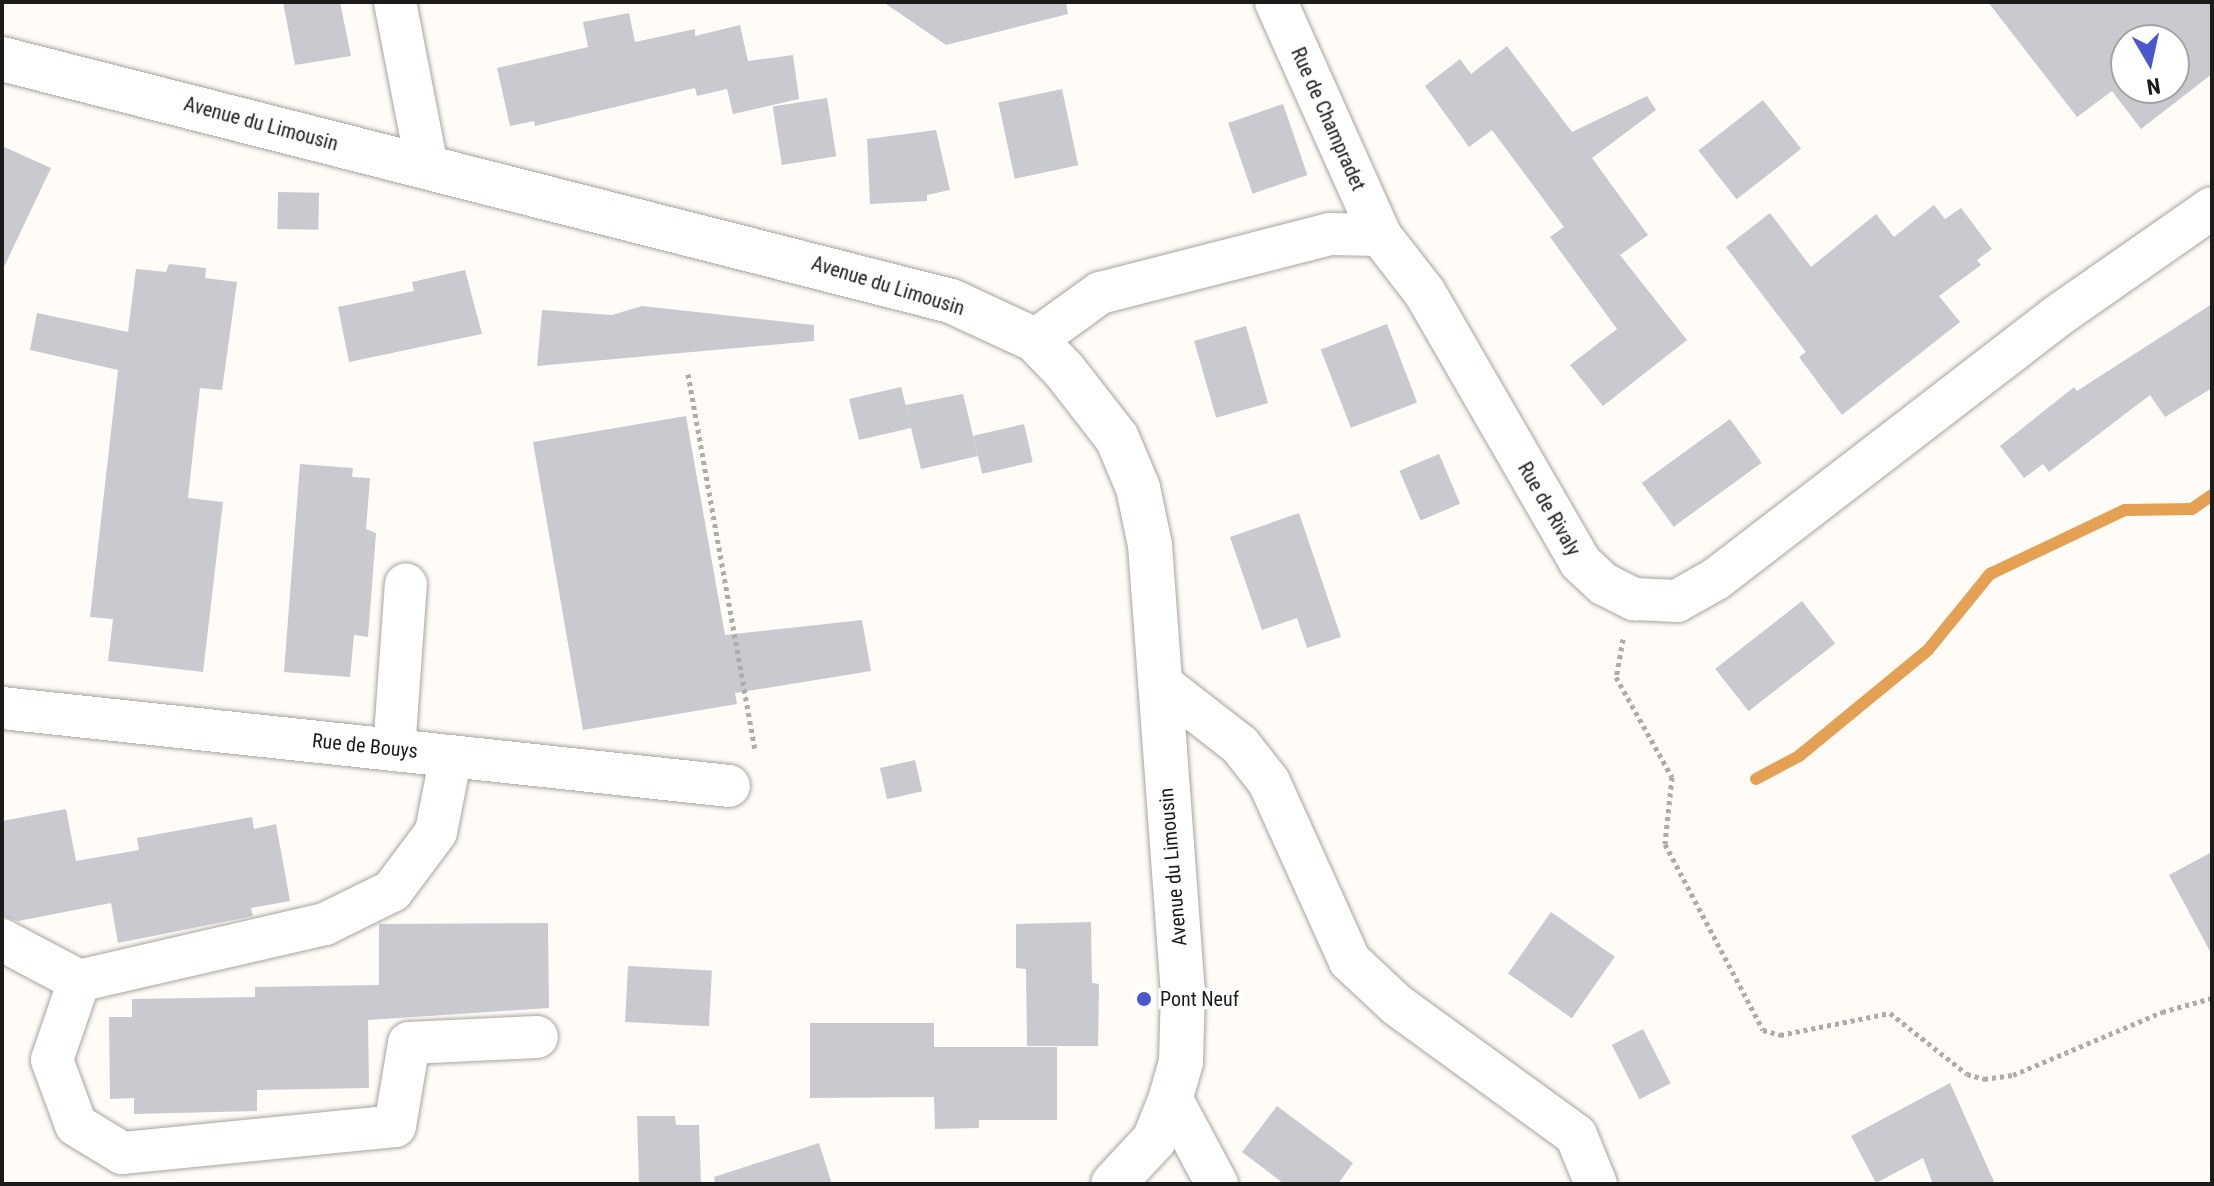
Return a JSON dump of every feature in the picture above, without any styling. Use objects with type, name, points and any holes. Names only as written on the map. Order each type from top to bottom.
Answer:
[{"type":"main road","name":"Avenue du Limousin","points":[[2,59],[852,272],[951,301],[1035,340],[1084,392],[1117,438],[1138,488],[1150,545],[1183,990],[1181,1062],[1154,1140],[1113,1184]]},
{"type":"street","points":[[395,2],[427,167]]},
{"type":"street","name":"Rue de Champradet","points":[[1276,2],[1380,235]]},
{"type":"street","name":"Rue de Rivaly","points":[[1380,235],[1425,293],[1580,562],[1604,584],[1634,599],[1677,601],[1716,579],[2056,317],[2212,208]]},
{"type":"street","points":[[1035,340],[1100,293],[1330,234],[1380,235]]},
{"type":"street","points":[[394,750],[406,584]]},
{"type":"street","points":[[1159,682],[1240,745],[1269,782],[1350,961],[1397,1005],[1576,1135],[1596,1184]]},
{"type":"street","name":"Rue de Bouys","points":[[2,708],[729,786]]},
{"type":"street","points":[[2,940],[79,981],[325,924],[392,891],[436,832],[451,756]]},
{"type":"street","points":[[79,981],[52,1060],[76,1125],[122,1153],[395,1126],[409,1043],[537,1037]]},
{"type":"street","points":[[1171,1098],[1217,1184]]},
{"type":"path","points":[[688,374],[755,753],[729,786]]},
{"type":"path","points":[[1634,599],[1616,677],[1672,777],[1665,844],[1763,1030],[1780,1035],[1890,1013],[1967,1074],[1984,1079],[2013,1075],[2162,1012],[2212,998]]},
{"type":"building","points":[[283,2],[340,2],[351,56],[295,65]]},
{"type":"building","points":[[883,2],[1066,2],[1068,14],[946,45]]},
{"type":"building","points":[[1988,2],[2212,2],[2212,74],[2190,91],[2190,24],[2110,24],[2110,92],[2077,117]]},
{"type":"building","points":[[629,13],[635,42],[695,29],[695,36],[740,25],[748,61],[793,55],[799,99],[733,114],[727,89],[697,96],[695,88],[535,126],[534,121],[510,126],[497,68],[588,47],[583,22]]},
{"type":"building","points":[[1507,46],[1572,132],[1647,96],[1656,110],[1592,158],[1648,235],[1620,255],[1687,340],[1603,406],[1570,365],[1617,329],[1550,237],[1564,227],[1492,130],[1469,147],[1425,86],[1460,59],[1471,74]]},
{"type":"building","points":[[1062,89],[1078,165],[1015,179],[998,103]]},
{"type":"building","points":[[827,98],[836,156],[782,165],[773,107]]},
{"type":"building","points":[[1763,100],[1801,149],[1737,199],[1698,150]]},
{"type":"building","points":[[1283,104],[1307,175],[1253,194],[1228,123]]},
{"type":"building","points":[[2122,104],[2173,104],[2141,129]]},
{"type":"building","points":[[936,130],[950,190],[927,195],[927,201],[870,204],[867,139]]},
{"type":"building","points":[[2,146],[51,168],[2,271]]},
{"type":"building","points":[[278,192],[319,193],[318,230],[277,229]]},
{"type":"building","points":[[1934,205],[1945,219],[1961,208],[1992,249],[1977,260],[1981,265],[1939,296],[1960,322],[1842,415],[1799,357],[1806,352],[1726,247],[1770,213],[1811,267],[1876,214],[1894,237]]},
{"type":"building","points":[[169,264],[206,268],[205,278],[237,282],[222,390],[200,388],[188,498],[223,502],[203,672],[108,661],[113,619],[90,617],[118,370],[30,350],[37,313],[128,332],[136,269],[166,272]]},
{"type":"building","points":[[465,270],[482,334],[349,362],[338,307],[414,291],[412,282]]},
{"type":"building","points":[[2212,304],[2212,388],[2165,417],[2150,395],[2049,472],[2043,464],[2024,478],[2000,446],[2074,387],[2077,391]]},
{"type":"building","points":[[642,306],[814,325],[814,341],[537,366],[542,310],[612,315]]},
{"type":"building","points":[[1387,324],[1417,402],[1351,428],[1321,349]]},
{"type":"building","points":[[1246,326],[1268,403],[1216,418],[1194,341]]},
{"type":"building","points":[[901,387],[911,425],[906,405],[963,394],[978,456],[921,469],[911,428],[859,440],[849,399]]},
{"type":"building","points":[[686,416],[725,635],[862,620],[871,671],[735,693],[737,704],[583,730],[533,442]]},
{"type":"building","points":[[1730,419],[1762,463],[1674,527],[1642,483]]},
{"type":"building","points":[[1024,424],[1033,462],[982,474],[973,436]]},
{"type":"building","points":[[1439,454],[1460,504],[1421,521],[1399,471]]},
{"type":"building","points":[[300,464],[353,468],[352,477],[370,478],[366,529],[376,533],[368,637],[354,635],[350,677],[284,672]]},
{"type":"building","points":[[1299,513],[1341,637],[1307,648],[1297,618],[1262,630],[1230,537]]},
{"type":"building","points":[[1802,601],[1835,644],[1749,711],[1715,669]]},
{"type":"building","points":[[915,760],[922,791],[887,799],[880,768]]},
{"type":"building","points":[[66,809],[76,861],[139,850],[137,838],[252,817],[254,829],[276,824],[290,901],[251,908],[253,916],[118,943],[111,903],[18,921],[2,916],[2,821]]},
{"type":"building","points":[[2212,852],[2212,955],[2169,875]]},
{"type":"building","points":[[1551,912],[1615,957],[1572,1018],[1508,973]]},
{"type":"building","points":[[1091,922],[1092,983],[1099,984],[1098,1046],[1027,1046],[1026,969],[1016,968],[1016,924]]},
{"type":"building","points":[[548,923],[549,1008],[368,1020],[369,1088],[257,1090],[257,1111],[134,1114],[134,1098],[110,1099],[109,1017],[132,1017],[132,999],[255,997],[255,987],[379,985],[379,924]]},
{"type":"building","points":[[628,966],[712,970],[709,1026],[625,1022]]},
{"type":"building","points":[[810,1023],[934,1023],[934,1047],[1057,1047],[1057,1120],[979,1120],[979,1128],[935,1129],[934,1097],[810,1098]]},
{"type":"building","points":[[1643,1029],[1671,1083],[1640,1099],[1612,1045]]},
{"type":"building","points":[[1950,1083],[1995,1184],[1933,1184],[1923,1158],[1876,1183],[1851,1136]]},
{"type":"building","points":[[1277,1106],[1353,1163],[1338,1184],[1284,1184],[1242,1152]]},
{"type":"building","points":[[637,1116],[675,1116],[676,1125],[699,1125],[701,1184],[639,1184]]},
{"type":"building","points":[[819,1143],[832,1184],[715,1184],[714,1177]]},
{"type":"waterway","points":[[1756,779],[1799,756],[1928,650],[1990,574],[2125,510],[2192,509],[2212,495]]},
{"type":"place","name":"Pont Neuf","points":[[1144,999]]}]
